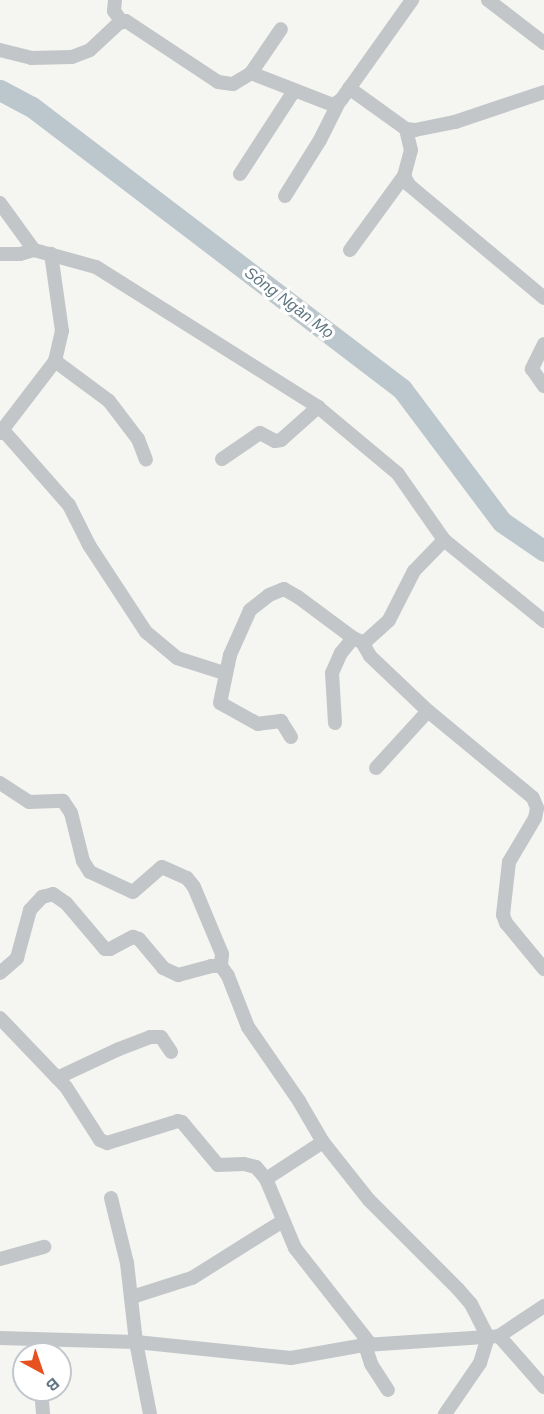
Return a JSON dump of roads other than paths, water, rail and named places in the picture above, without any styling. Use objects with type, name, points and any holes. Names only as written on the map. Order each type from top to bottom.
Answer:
[{"type":"street","points":[[115,0],[114,11],[122,22],[134,24],[218,82],[233,84],[251,73],[281,28]]},
{"type":"street","points":[[285,196],[320,140],[339,102],[412,0]]},
{"type":"street","points":[[488,0],[544,43]]},
{"type":"street","points":[[0,50],[31,58],[72,57],[90,50],[122,22]]},
{"type":"street","points":[[251,73],[327,104],[339,102]]},
{"type":"street","points":[[349,88],[406,129],[433,128],[544,92]]},
{"type":"street","points":[[240,174],[294,91]]},
{"type":"street","points":[[350,250],[404,176],[411,150],[406,129]]},
{"type":"street","points":[[404,176],[409,185],[544,298]]},
{"type":"street","points":[[0,204],[34,250]]},
{"type":"street","points":[[0,254],[20,254],[34,250],[96,267],[318,407],[398,474],[444,540],[544,621]]},
{"type":"street","points":[[51,254],[62,331],[55,361],[1,431],[69,505],[89,545],[146,632],[177,658],[224,673]]},
{"type":"street","points":[[544,344],[532,369],[544,386]]},
{"type":"street","points":[[55,361],[109,401],[138,439],[146,460]]},
{"type":"street","points":[[222,459],[260,433],[279,441],[318,407]]},
{"type":"street","points":[[335,723],[332,673],[341,653],[357,640],[370,639],[388,620],[414,571],[444,540]]},
{"type":"street","points":[[291,736],[281,721],[258,724],[223,706],[220,699],[224,673],[250,610],[277,590],[288,590],[357,640],[370,656],[428,711],[530,795],[536,803],[535,818],[508,862],[503,915],[506,923],[544,969]]},
{"type":"street","points":[[376,768],[428,711]]},
{"type":"street","points":[[0,783],[29,802],[63,801],[71,813],[83,861],[90,872],[133,892],[162,867],[187,878],[194,887],[222,954],[221,966],[228,976],[249,1027],[299,1101],[323,1143],[369,1200],[458,1289],[494,1336],[544,1387]]},
{"type":"street","points":[[0,973],[16,958],[30,910],[42,897],[53,894],[66,903],[105,949],[110,949],[133,938],[139,939],[163,968],[178,975],[212,966],[221,966]]},
{"type":"street","points":[[0,1018],[73,1096],[100,1140],[107,1143],[165,1123],[182,1122],[215,1163],[223,1166],[252,1164],[261,1171],[294,1248],[368,1345],[371,1364],[388,1390]]},
{"type":"street","points":[[57,1078],[119,1048],[150,1037],[161,1037],[171,1052]]},
{"type":"street","points":[[266,1179],[323,1143]]},
{"type":"street","points":[[111,1198],[127,1263],[136,1342],[150,1414]]},
{"type":"street","points":[[132,1297],[192,1278],[283,1221]]},
{"type":"street","points":[[0,1259],[44,1247]]},
{"type":"street","points":[[0,1338],[136,1342],[291,1358],[368,1345],[494,1336],[544,1306]]},
{"type":"street","points":[[445,1414],[480,1363],[494,1336]]},
{"type":"waterway","name":"Sông Ngàn Mọ","points":[[0,90],[32,107],[402,389],[502,522],[544,551]]}]
